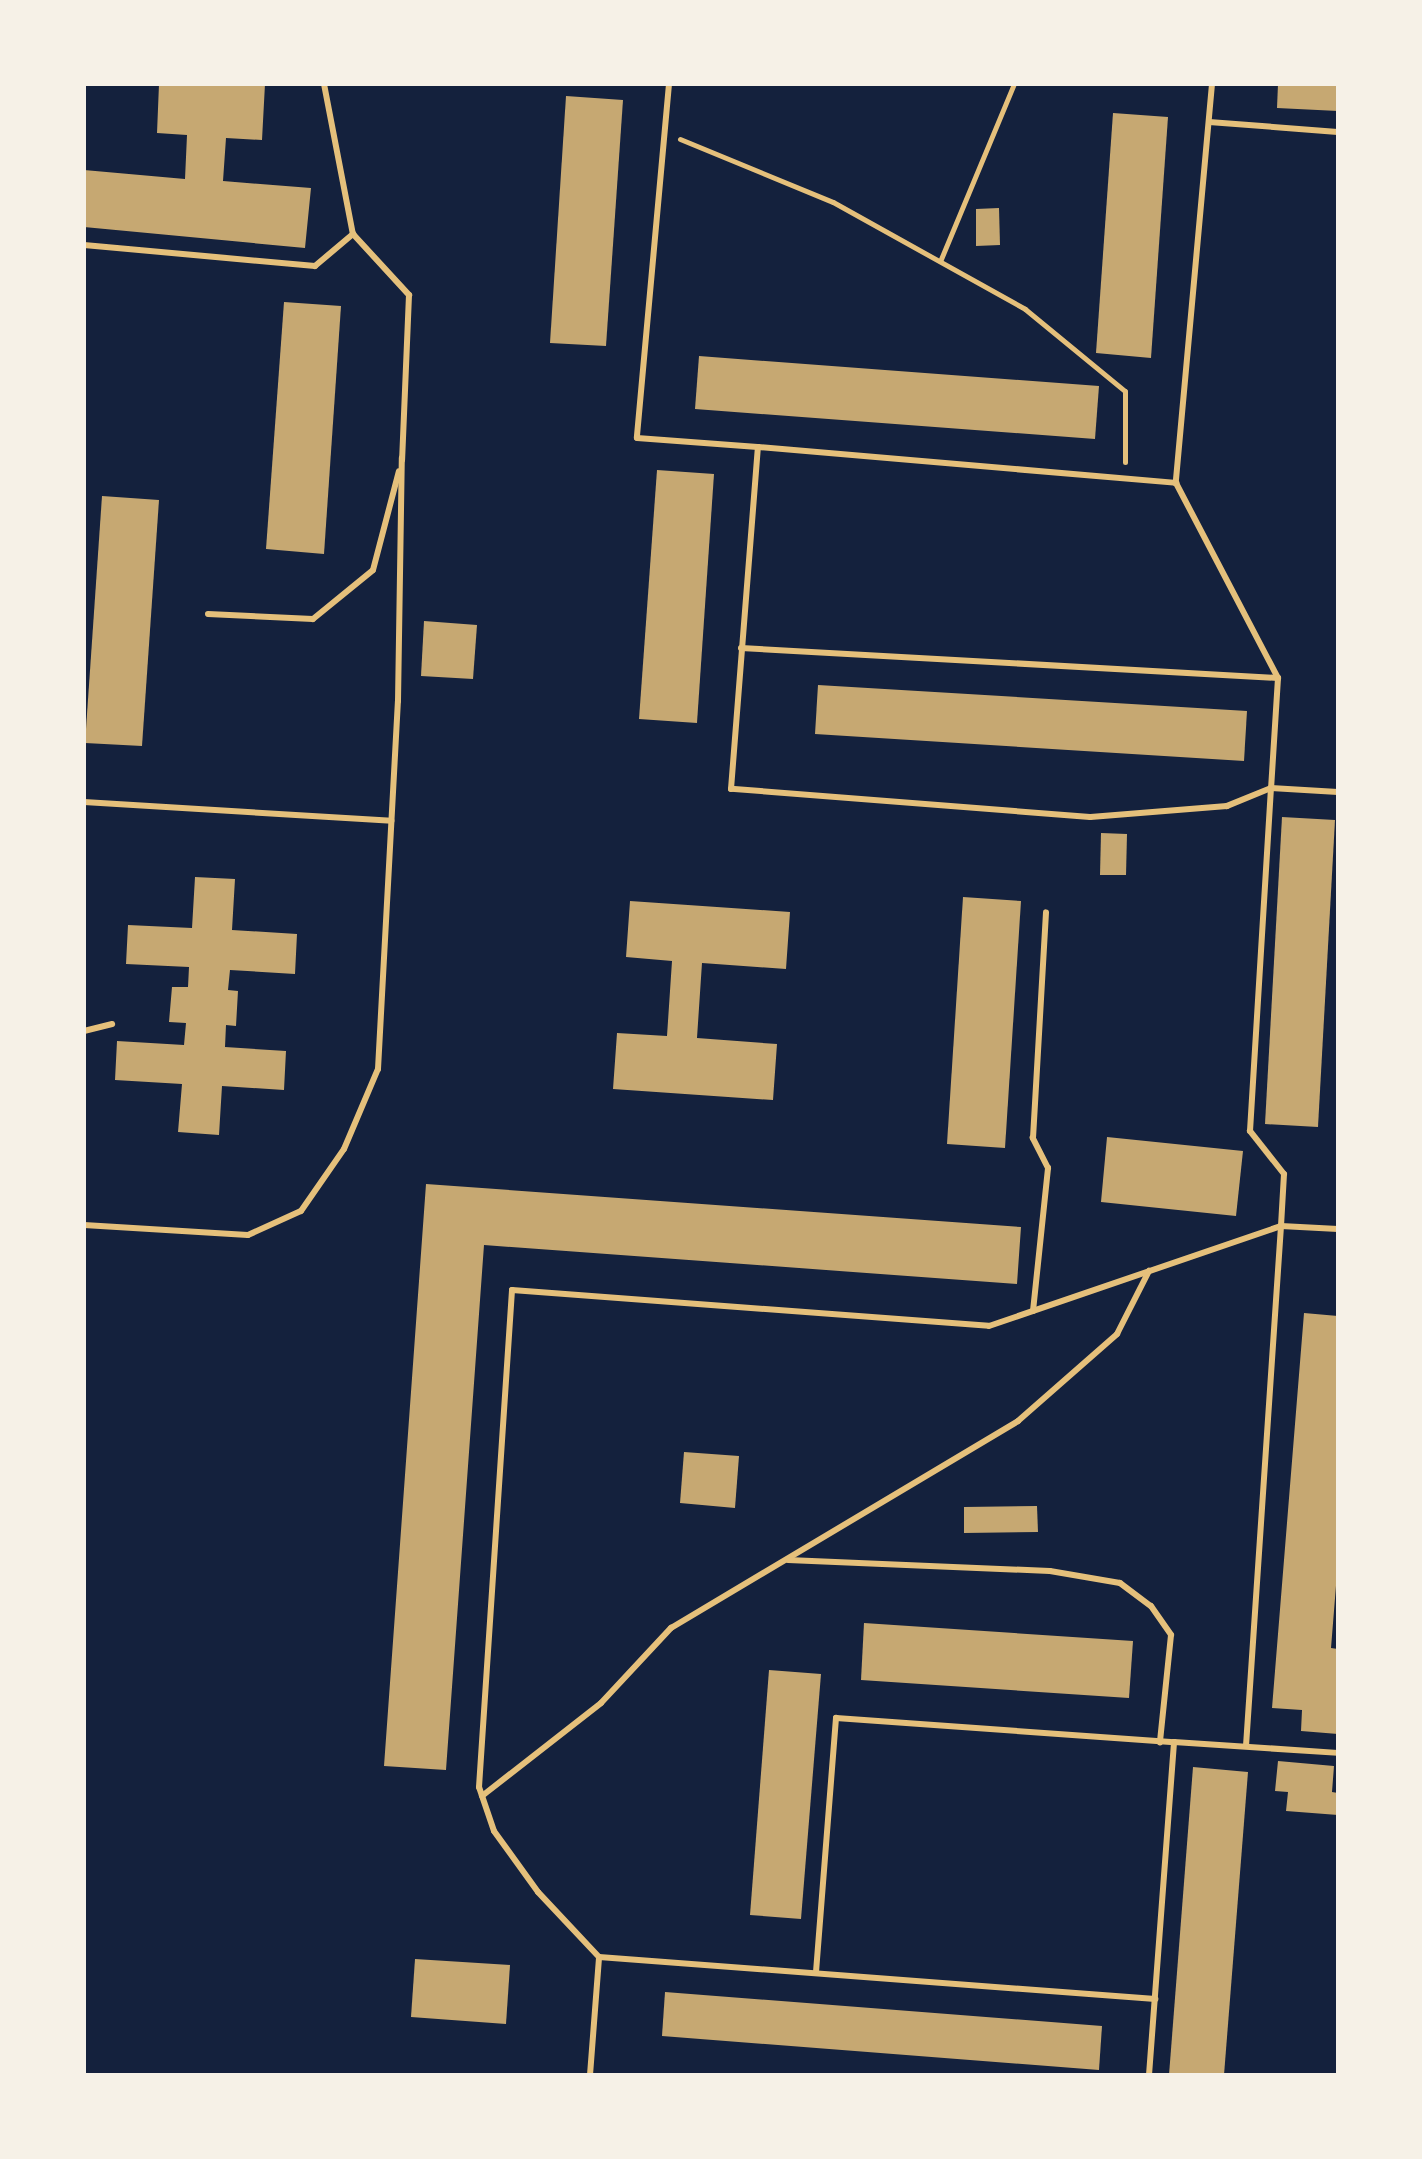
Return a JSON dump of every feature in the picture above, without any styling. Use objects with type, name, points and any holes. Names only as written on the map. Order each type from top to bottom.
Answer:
[{"type":"lane","points":[[84,1225],[248,1235],[301,1211],[344,1149],[378,1069],[391,821],[409,295],[353,234],[324,84]]},
{"type":"lane","points":[[669,84],[637,438],[1176,483]]},
{"type":"lane","points":[[1212,84],[1176,483],[1278,678],[1250,1131],[1284,1174],[1246,1746]]},
{"type":"lane","points":[[1209,122],[1338,132]]},
{"type":"lane","points":[[84,245],[315,266],[353,234]]},
{"type":"lane","points":[[758,447],[731,789],[1090,817],[1227,806],[1271,788],[1338,792]]},
{"type":"lane","points":[[208,614],[313,619],[373,570],[402,458]]},
{"type":"lane","points":[[741,648],[1278,678]]},
{"type":"lane","points":[[84,802],[391,821]]},
{"type":"lane","points":[[1033,1311],[1048,1168],[1033,1138],[1046,912]]},
{"type":"lane","points":[[84,1031],[112,1024]]},
{"type":"lane","points":[[1155,1999],[599,1957],[538,1892],[502,1843],[482,1796],[512,1290],[989,1326],[1281,1226],[1338,1229]]},
{"type":"lane","points":[[482,1796],[601,1703],[671,1628],[1018,1421],[1117,1334],[1149,1271]]},
{"type":"lane","points":[[788,1560],[1050,1571],[1120,1583],[1151,1606],[1171,1635],[1160,1742]]},
{"type":"lane","points":[[816,1972],[836,1718],[1338,1753]]},
{"type":"lane","points":[[1149,2075],[1174,1742]]},
{"type":"lane","points":[[590,2075],[599,1957]]},
{"type":"path","points":[[941,259],[1014,84]]},
{"type":"path","points":[[664,133],[833,202],[941,259],[1025,309],[1125,391],[1125,479]]},
{"type":"building","points":[[159,84],[265,84],[262,140],[226,138],[223,181],[311,188],[305,248],[84,227],[84,170],[185,179],[187,135],[157,133]]},
{"type":"building","points":[[1278,84],[1338,84],[1338,111],[1277,108]]},
{"type":"building","points":[[566,96],[623,100],[606,346],[550,343]]},
{"type":"building","points":[[1113,113],[1168,117],[1151,358],[1096,353]]},
{"type":"building","points":[[999,208],[1000,245],[976,246],[976,209]]},
{"type":"building","points":[[284,302],[341,306],[324,554],[266,549]]},
{"type":"building","points":[[699,356],[1099,386],[1095,439],[695,409]]},
{"type":"building","points":[[657,470],[714,474],[697,723],[639,719]]},
{"type":"building","points":[[102,496],[159,500],[142,746],[85,743]]},
{"type":"building","points":[[424,621],[477,625],[473,679],[421,676]]},
{"type":"building","points":[[818,685],[1247,711],[1244,761],[815,734]]},
{"type":"building","points":[[1282,817],[1335,820],[1318,1127],[1265,1124]]},
{"type":"building","points":[[1101,833],[1127,834],[1126,875],[1100,875]]},
{"type":"building","points":[[195,877],[235,879],[232,930],[297,934],[295,974],[230,970],[228,990],[238,991],[236,1026],[226,1025],[225,1047],[286,1051],[284,1090],[222,1086],[219,1135],[178,1132],[182,1084],[115,1080],[117,1041],[184,1045],[186,1023],[169,1022],[172,987],[188,987],[189,967],[126,964],[128,925],[192,928]]},
{"type":"building","points":[[963,897],[1021,901],[1005,1148],[947,1144]]},
{"type":"building","points":[[630,901],[790,912],[786,969],[702,963],[697,1038],[777,1044],[773,1100],[613,1089],[617,1033],[667,1036],[672,961],[626,957]]},
{"type":"building","points":[[1107,1137],[1243,1151],[1236,1216],[1101,1202]]},
{"type":"building","points":[[426,1184],[1021,1227],[1017,1284],[484,1245],[446,1770],[384,1766]]},
{"type":"building","points":[[1304,1313],[1338,1316],[1338,1561],[1331,1648],[1338,1649],[1338,1734],[1301,1731],[1302,1710],[1272,1708]]},
{"type":"building","points":[[684,1452],[739,1456],[735,1508],[680,1503]]},
{"type":"building","points":[[1037,1506],[1038,1532],[964,1533],[964,1507]]},
{"type":"building","points":[[864,1623],[1133,1641],[1129,1698],[861,1680]]},
{"type":"building","points":[[769,1670],[821,1674],[801,1919],[750,1915]]},
{"type":"building","points":[[1278,1761],[1334,1766],[1332,1792],[1338,1793],[1338,1815],[1286,1811],[1288,1792],[1275,1791]]},
{"type":"building","points":[[1193,1767],[1248,1772],[1224,2075],[1169,2075]]},
{"type":"building","points":[[415,1959],[510,1965],[506,2024],[411,2017]]},
{"type":"building","points":[[665,1992],[1102,2026],[1099,2070],[662,2036]]}]
